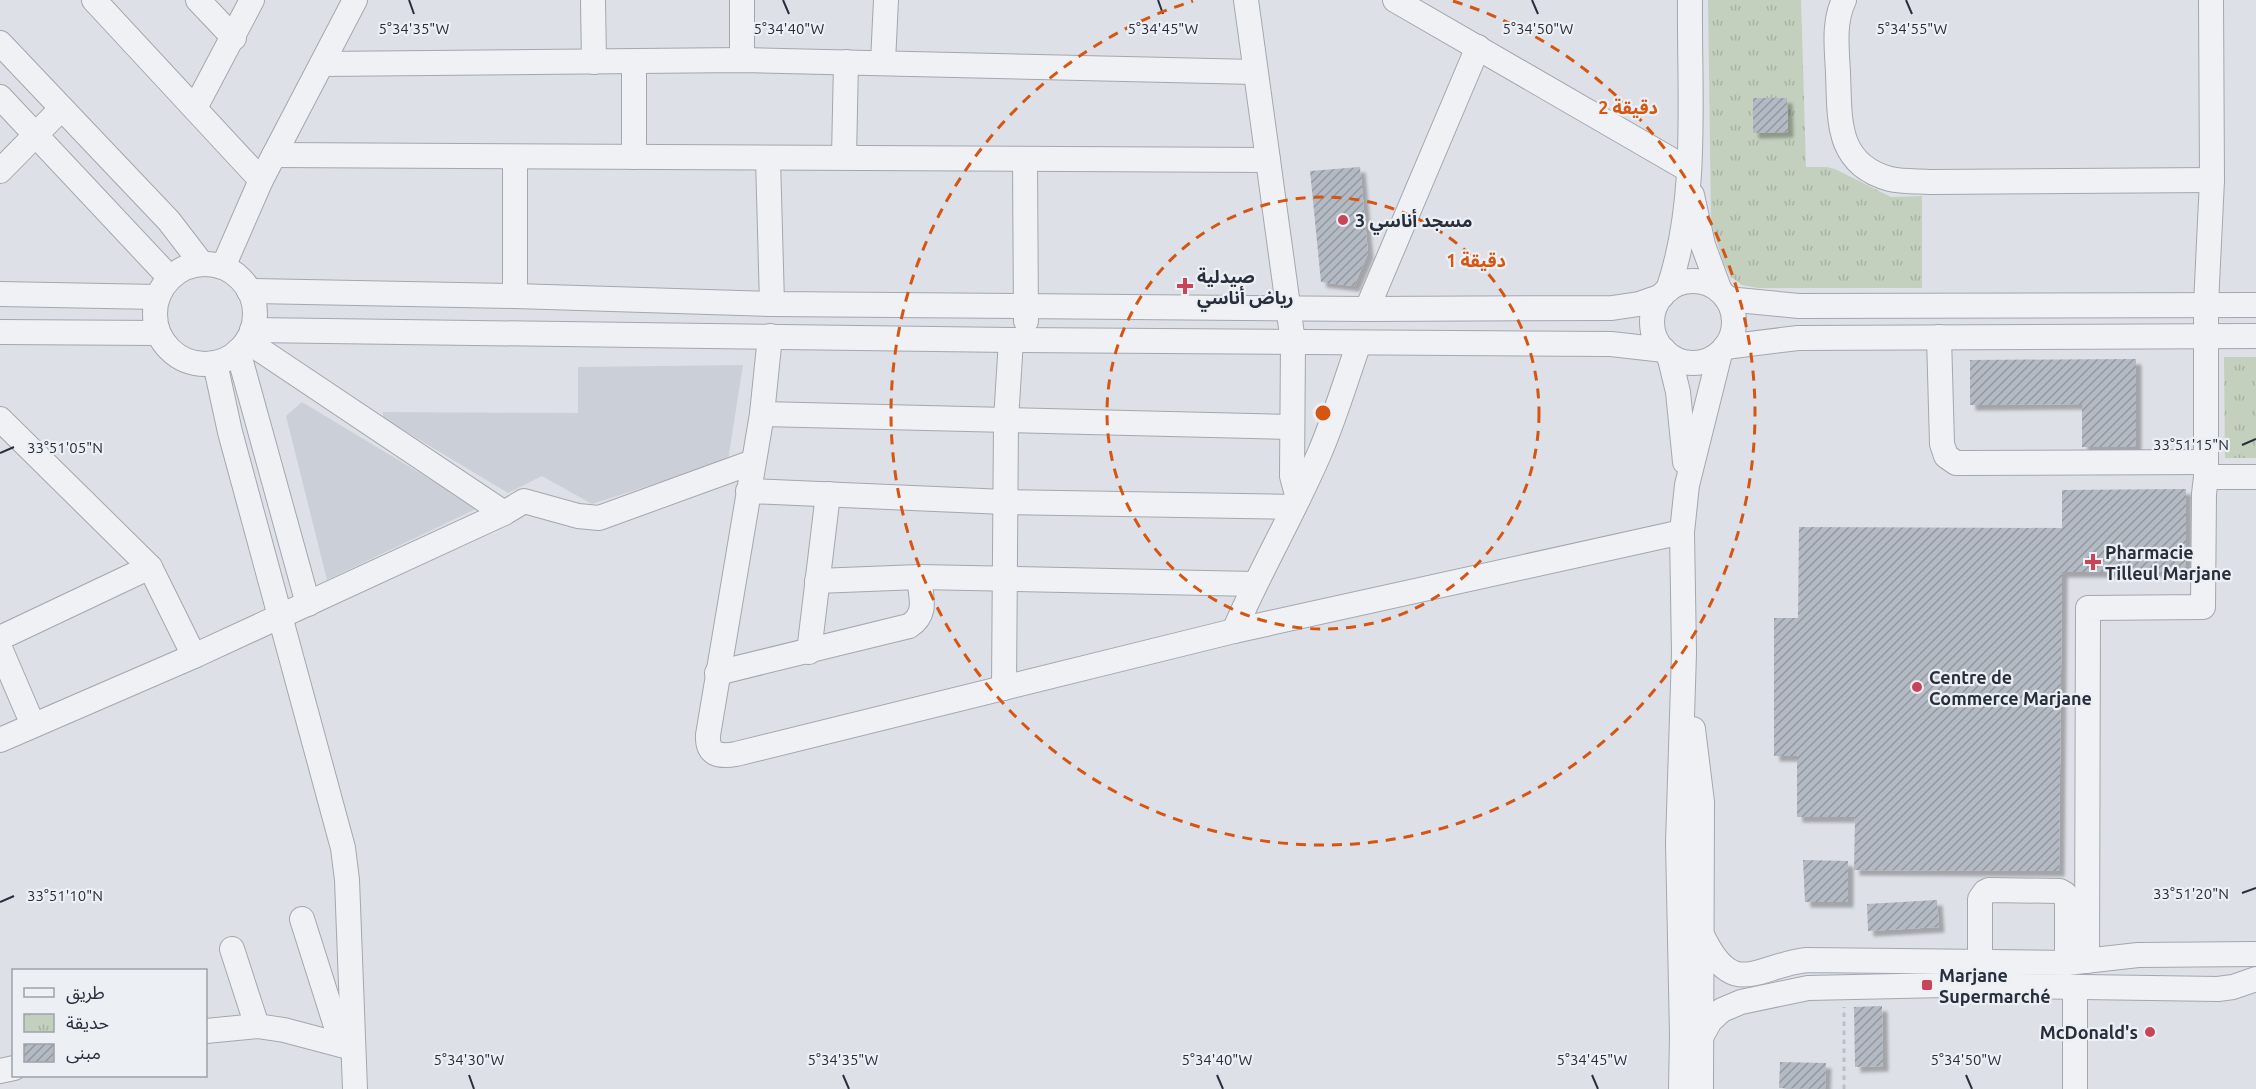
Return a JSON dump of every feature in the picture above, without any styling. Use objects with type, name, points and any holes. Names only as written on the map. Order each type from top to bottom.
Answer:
[{"type":"street","points":[[94,0],[261,180]]},
{"type":"street","points":[[198,0],[234,38]]},
{"type":"street","points":[[195,108],[234,38],[252,0]]},
{"type":"street","points":[[213,266],[261,180],[355,0]]},
{"type":"street","points":[[593,0],[594,62]]},
{"type":"street","points":[[741,0],[742,60]]},
{"type":"street","points":[[883,62],[886,0]]},
{"type":"street","points":[[1246,0],[1293,342],[1292,476],[1296,503]]},
{"type":"street","points":[[1395,0],[1478,47],[1689,175],[1703,245],[1723,295],[1732,310],[1734,323],[1732,336],[1723,350],[1687,485],[1682,532],[1684,653],[1678,843],[1681,1089]]},
{"type":"street","points":[[1687,485],[1678,392],[1666,353],[1653,329],[1654,311],[1677,265],[1689,175],[1690,0]]},
{"type":"street","points":[[1844,0],[1840,9],[1837,32],[1840,120],[1844,142],[1854,158],[1872,172],[1892,179],[1932,182],[2211,180]]},
{"type":"street","points":[[2077,962],[2088,608],[2203,607],[2206,305],[2211,180],[2211,0]]},
{"type":"street","points":[[0,43],[168,222],[213,266],[238,276],[249,291],[254,303],[255,317],[246,341],[227,359],[215,363],[198,364],[181,358],[168,348],[158,333],[154,315],[164,287],[183,269],[213,266]]},
{"type":"street","points":[[1367,309],[1478,47]]},
{"type":"street","points":[[322,64],[742,60],[1255,72]]},
{"type":"street","points":[[634,62],[634,157]]},
{"type":"street","points":[[844,157],[846,62]]},
{"type":"street","points":[[0,97],[164,287]]},
{"type":"street","points":[[0,171],[62,109]]},
{"type":"street","points":[[274,155],[1268,160]]},
{"type":"street","points":[[515,157],[515,296]]},
{"type":"street","points":[[768,158],[772,304]]},
{"type":"street","points":[[1004,688],[1006,420],[1026,307],[1025,159]]},
{"type":"street","points":[[249,291],[772,304],[1289,309],[1611,308],[1639,304],[1685,282],[1694,281],[1712,285],[1723,295],[1799,306],[2256,305]]},
{"type":"street","points":[[0,294],[164,287]]},
{"type":"street","points":[[454,296],[455,334]]},
{"type":"street","points":[[742,303],[742,336]]},
{"type":"street","points":[[0,332],[158,333]]},
{"type":"street","points":[[246,341],[455,334],[1359,344],[1611,344],[1666,353],[1682,361],[1695,363],[1709,360],[1723,350],[1798,338],[2256,336]]},
{"type":"street","points":[[770,336],[762,414],[717,673],[708,743],[714,754],[736,754],[1234,631],[1682,532]]},
{"type":"street","points":[[1939,337],[1942,444],[1946,456],[1956,463],[2206,469],[2256,477]]},
{"type":"street","points":[[246,341],[504,513]]},
{"type":"street","points":[[246,341],[308,604]]},
{"type":"street","points":[[1234,631],[1254,584],[1320,451],[1359,344]]},
{"type":"street","points":[[215,363],[230,432],[344,848],[347,879],[347,1047]]},
{"type":"street","points":[[762,414],[1292,427]]},
{"type":"street","points":[[0,419],[150,567],[159,580],[194,656]]},
{"type":"street","points":[[0,740],[194,656],[504,513],[524,501],[578,516],[599,518],[753,462]]},
{"type":"street","points":[[748,491],[1005,502],[1296,503]]},
{"type":"street","points":[[809,652],[828,494]]},
{"type":"street","points":[[0,638],[150,567]]},
{"type":"street","points":[[817,581],[919,577],[1254,584]]},
{"type":"street","points":[[717,673],[897,630],[915,622],[922,610],[919,577]]},
{"type":"street","points":[[0,648],[33,724]]},
{"type":"street","points":[[1684,653],[1702,802],[1701,1089]]},
{"type":"street","points":[[1980,962],[1980,899],[1989,890],[2061,891],[2065,894],[2077,962]]},
{"type":"street","points":[[302,919],[347,1047],[355,1089]]},
{"type":"street","points":[[1703,937],[1716,961],[1741,974],[1764,972],[1791,962],[1823,960],[2077,962],[2138,955],[2256,954]]},
{"type":"street","points":[[232,949],[257,1026]]},
{"type":"street","points":[[1823,960],[1834,987]]},
{"type":"street","points":[[1898,961],[1898,986]]},
{"type":"street","points":[[1701,1037],[1710,1021],[1722,1010],[1741,1002],[1790,991],[1834,987],[1898,986],[2218,989],[2233,987],[2256,979]]},
{"type":"street","points":[[2075,987],[2075,1089]]},
{"type":"street","points":[[207,1031],[257,1026],[284,1030],[347,1047]]},
{"type":"path","points":[[1834,987],[1844,1089]]},
{"type":"shaded area","points":[[743,365],[728,460],[592,504],[542,476],[508,493],[383,418],[383,412],[578,413],[578,367]]},
{"type":"shaded area","points":[[302,402],[478,508],[327,580],[286,416]]},
{"type":"green space","points":[[1708,0],[1801,0],[1806,167],[1835,169],[1891,197],[1922,196],[1922,288],[1758,288],[1742,285],[1731,277],[1724,264],[1711,223]]},
{"type":"green space","points":[[2224,357],[2256,357],[2256,458],[2225,458]]},
{"type":"building","points":[[1753,98],[1787,98],[1788,132],[1753,133]]},
{"type":"building","points":[[1360,167],[1368,253],[1354,286],[1321,282],[1310,171]]},
{"type":"building","points":[[2136,359],[2136,447],[2082,447],[2082,404],[1970,405],[1970,360]]},
{"type":"building","name":"Centre de Commerce Marjane","points":[[2186,489],[2186,572],[2062,572],[2059,871],[1854,870],[1855,817],[1797,817],[1797,756],[1774,756],[1774,618],[1798,618],[1799,527],[2062,528],[2062,490]]},
{"type":"building","points":[[1803,860],[1848,861],[1848,902],[1805,902]]},
{"type":"building","points":[[1937,900],[1939,927],[1868,931],[1867,904]]},
{"type":"building","points":[[1882,1006],[1883,1066],[1855,1067],[1854,1007]]},
{"type":"building","points":[[1780,1062],[1826,1063],[1825,1089],[1779,1088]]},
{"type":"place","name":"مسجد أناسي 3","points":[[1343,220]]},
{"type":"place","name":"صيدلية رياض أناسي","points":[[1185,286]]},
{"type":"place","name":"Pharmacie Tilleul Marjane","points":[[2093,562]]},
{"type":"place","name":"Centre de Commerce Marjane","points":[[1917,687]]},
{"type":"place","name":"Marjane Supermarché","points":[[1927,985]]},
{"type":"place","name":"McDonald's","points":[[2150,1032]]}]
